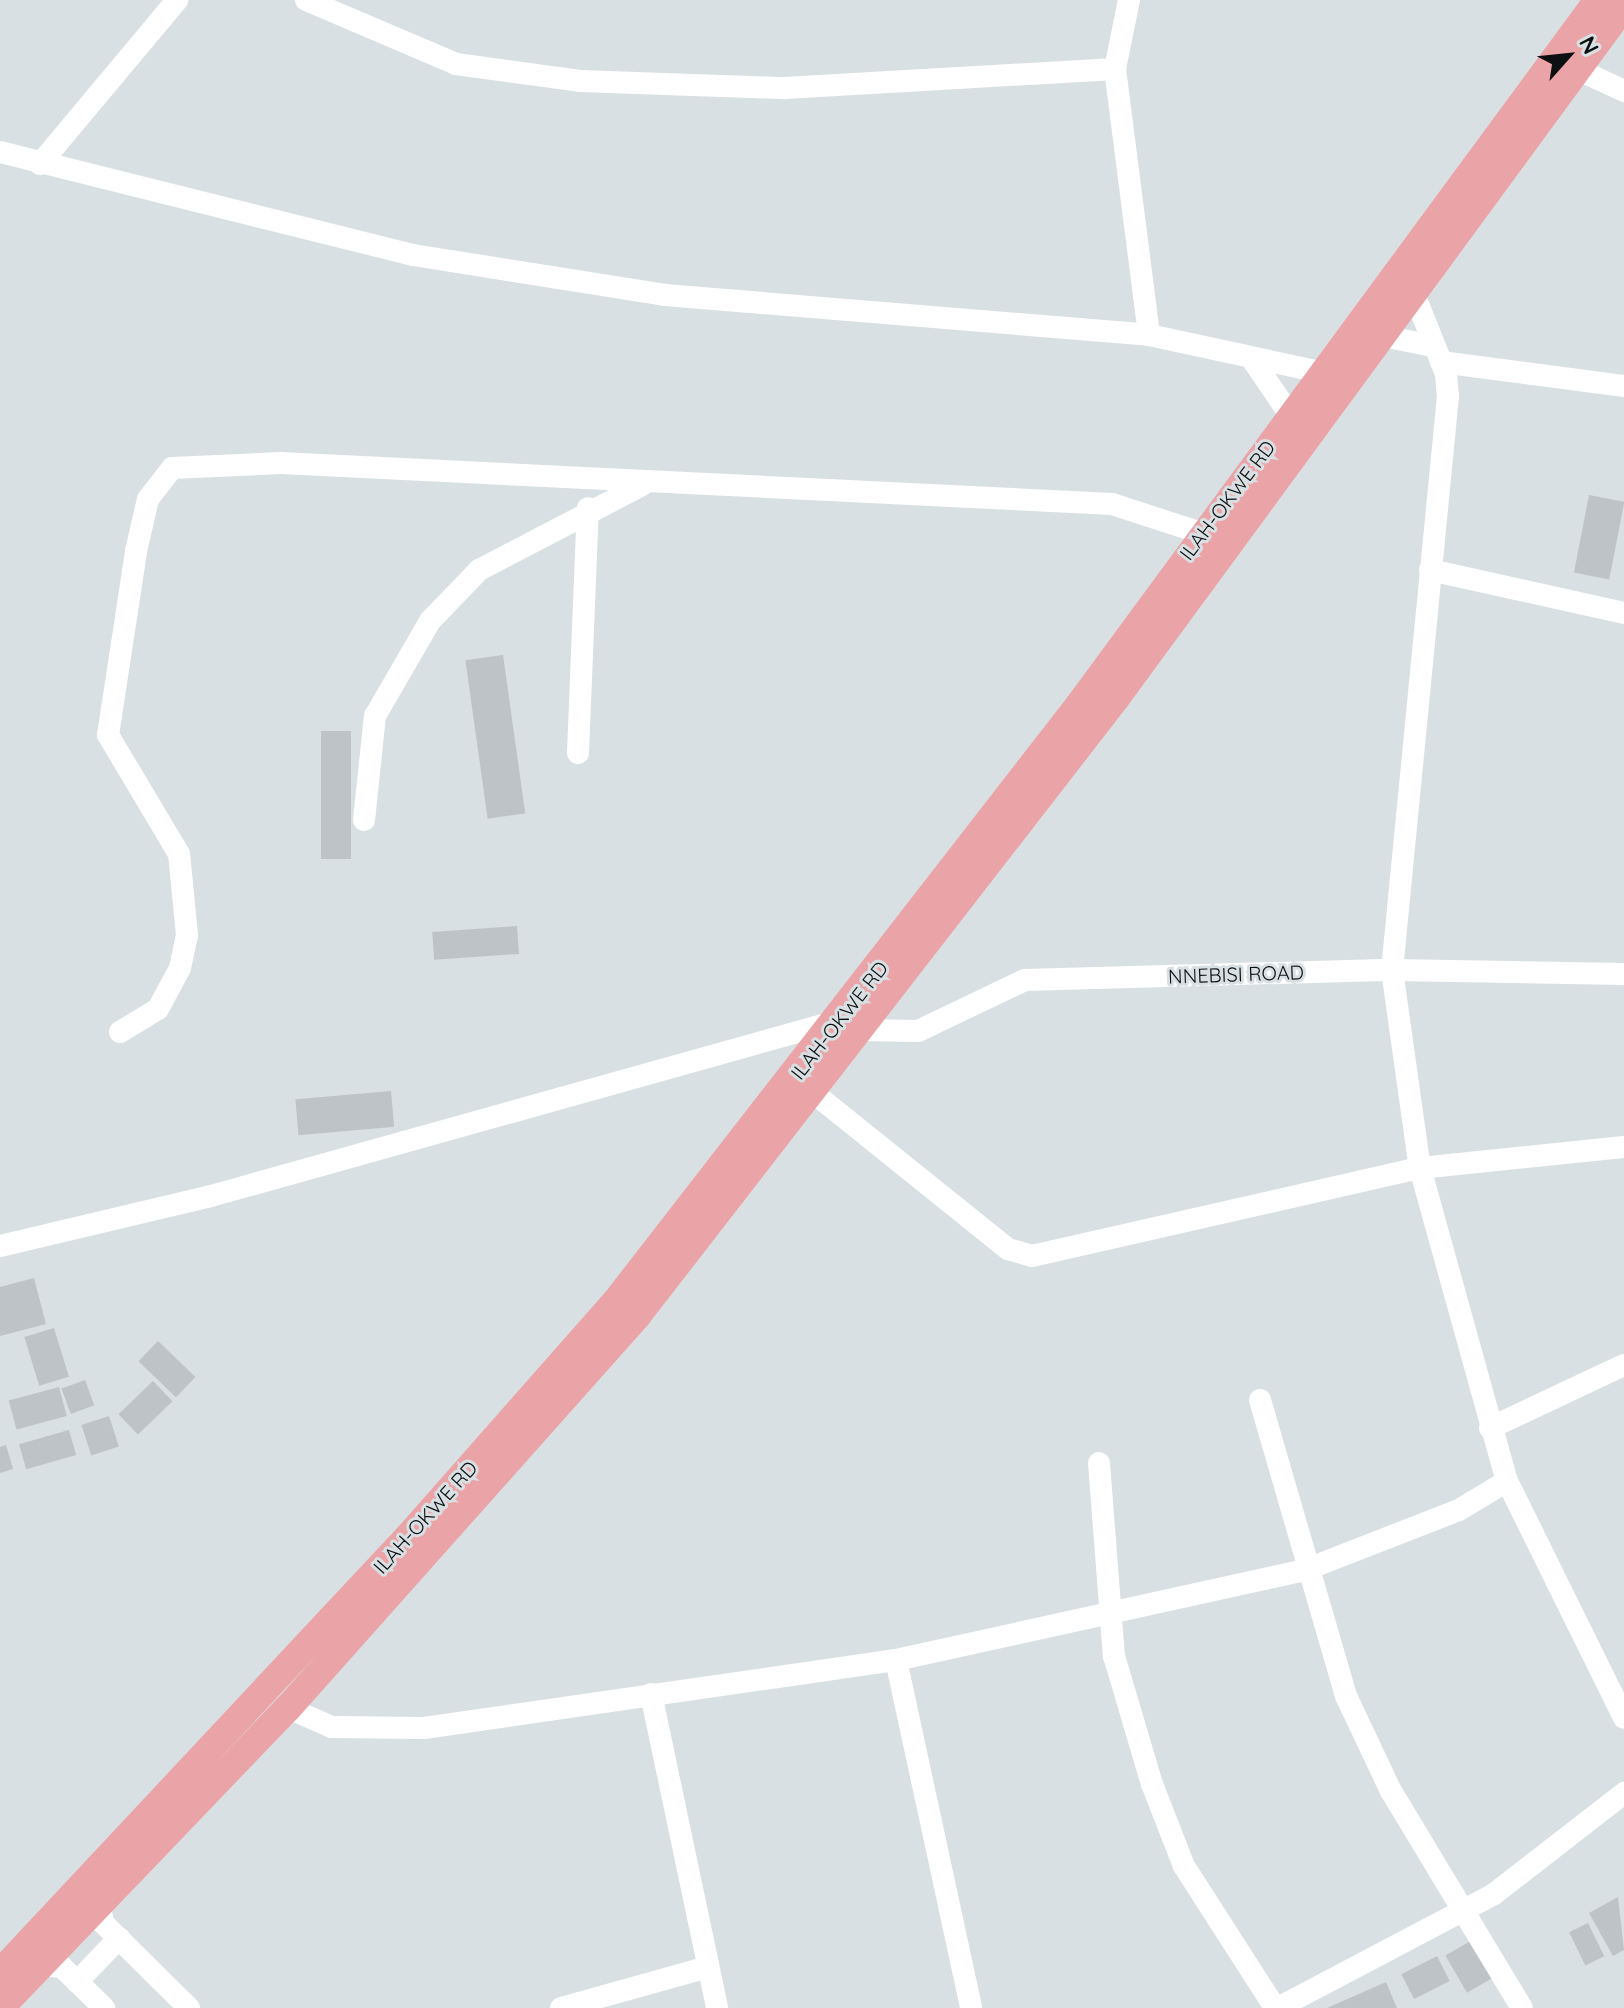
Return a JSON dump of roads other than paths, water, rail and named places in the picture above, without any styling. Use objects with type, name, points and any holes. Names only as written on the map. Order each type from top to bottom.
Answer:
[{"type":"main road","points":[[0,2008],[288,1708],[637,1316],[815,1094],[851,1025],[1370,334],[1598,0]]},
{"type":"main road","points":[[1403,286],[1579,70],[1624,6]]},
{"type":"main road","name":"ILAH-OKWE RD","points":[[0,1973],[596,1324],[851,1025],[1201,533],[1325,373],[1370,334]]},
{"type":"street","points":[[40,164],[177,0]]},
{"type":"street","points":[[306,0],[456,64],[580,81],[785,88],[1115,69]]},
{"type":"street","points":[[1129,0],[1115,69],[1149,335]]},
{"type":"street","points":[[1579,70],[1624,91]]},
{"type":"street","points":[[0,152],[413,255],[665,295],[1149,335],[1325,373]]},
{"type":"street","points":[[1403,286],[1437,354],[1448,396],[1392,970],[1420,1168],[1507,1481],[1624,1718]]},
{"type":"street","points":[[1370,334],[1437,354],[1624,386]]},
{"type":"street","points":[[1252,359],[1290,415]]},
{"type":"street","points":[[120,1032],[158,1009],[180,968],[187,935],[179,854],[108,735],[136,551],[160,480],[192,462],[1112,504],[1201,533]]},
{"type":"street","points":[[364,820],[375,716],[430,621],[479,570],[588,508],[647,483]]},
{"type":"street","points":[[578,753],[588,508]]},
{"type":"street","points":[[1430,570],[1624,613]]},
{"type":"street","name":"NNEBISI ROAD","points":[[0,1246],[211,1196],[851,1025],[918,1031],[1025,980],[1392,970],[1624,974]]},
{"type":"street","points":[[815,1094],[1008,1249],[1032,1256],[1420,1168],[1624,1147]]},
{"type":"street","points":[[1490,1428],[1624,1365]]},
{"type":"street","points":[[1260,1400],[1305,1570],[1372,1750],[1522,2008]]},
{"type":"street","points":[[1099,1463],[1114,1656],[1184,1866],[1277,2008],[1536,1867],[1624,1793]]},
{"type":"street","points":[[288,1708],[332,1727],[410,1728],[896,1660],[1305,1570],[1459,1510],[1507,1481]]},
{"type":"street","points":[[896,1660],[971,2008]]},
{"type":"street","points":[[651,1694],[717,2008]]},
{"type":"street","points":[[100,1905],[103,1923],[189,2008]]},
{"type":"street","points":[[77,1982],[119,1938]]},
{"type":"street","points":[[43,1965],[62,1967],[104,2008]]},
{"type":"street","points":[[561,2008],[708,1967]]}]
